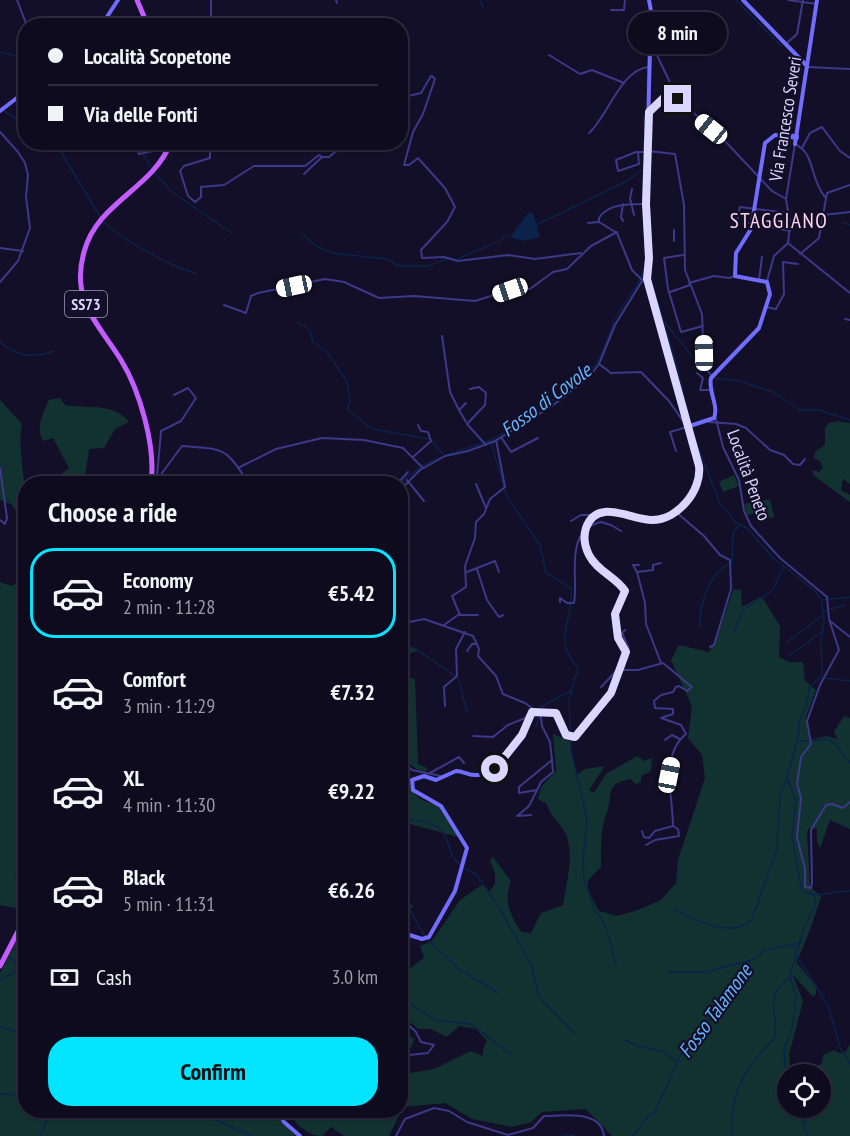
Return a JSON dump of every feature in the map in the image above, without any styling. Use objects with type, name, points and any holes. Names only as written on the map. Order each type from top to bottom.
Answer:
[{"type":"main road","points":[[106,18],[118,0]]},
{"type":"main road","points":[[137,0],[145,18]]},
{"type":"main road","points":[[408,934],[427,938],[450,903],[463,868],[467,848],[449,816],[435,800],[418,794],[411,786],[416,777],[436,780],[456,771],[469,776],[494,771],[522,735],[531,714],[536,710],[556,713],[560,716],[566,735],[573,738],[611,693],[626,651],[618,638],[615,614],[625,591],[590,557],[584,539],[585,530],[596,516],[614,511],[652,520],[675,511],[689,498],[700,476],[690,427],[652,301],[647,273],[644,204],[651,43],[649,0]]},
{"type":"main road","points":[[742,0],[808,66]]},
{"type":"main road","name":"Via Francesco Severi","points":[[795,144],[817,2]]},
{"type":"main road","points":[[0,111],[18,97]]},
{"type":"main road","points":[[789,136],[798,128]]},
{"type":"main road","points":[[690,427],[709,422],[715,416],[710,390],[712,376],[755,333],[766,307],[770,291],[767,282],[735,276],[736,253],[749,234],[767,140],[775,135],[797,137]]},
{"type":"main road","points":[[789,136],[795,144]]},
{"type":"main road","name":"SS73","points":[[151,476],[151,445],[136,396],[121,360],[88,314],[82,269],[84,252],[101,217],[154,171],[167,150]]},
{"type":"main road","points":[[0,966],[18,931]]},
{"type":"main road","points":[[282,1118],[300,1136]]},
{"type":"street","points":[[17,0],[24,18]]},
{"type":"street","points":[[211,0],[212,18]]},
{"type":"street","points":[[611,10],[624,10],[625,0]]},
{"type":"street","points":[[788,0],[817,2]]},
{"type":"street","points":[[785,45],[797,34],[803,1]]},
{"type":"street","points":[[651,43],[678,99],[772,190],[786,199]]},
{"type":"street","points":[[549,55],[580,74],[592,70],[624,83]]},
{"type":"street","points":[[808,66],[850,69]]},
{"type":"street","points":[[589,133],[600,122],[624,83],[644,68],[649,67]]},
{"type":"street","points":[[408,96],[421,93],[428,77],[433,76],[435,80],[423,114],[412,132],[408,148]]},
{"type":"street","points":[[649,112],[674,88]]},
{"type":"street","points":[[802,147],[810,133],[822,127],[840,152],[850,158]]},
{"type":"street","points":[[0,132],[18,152],[28,175],[26,198],[30,228],[18,261],[0,282]]},
{"type":"street","points":[[795,144],[802,147],[809,157],[816,185],[825,197]]},
{"type":"street","name":"Via Francesco Severi","points":[[788,243],[790,231],[786,199],[795,144]]},
{"type":"street","points":[[138,150],[140,154],[152,150]]},
{"type":"street","points":[[208,150],[210,158],[184,166],[180,171],[188,196],[195,202],[201,197],[201,187],[224,185],[251,167],[297,168],[321,156],[329,157],[337,150]]},
{"type":"street","points":[[408,150],[404,165],[409,165],[418,158],[445,189],[455,207],[447,222],[421,250],[422,258],[444,257],[458,261],[508,255],[535,259],[582,253]]},
{"type":"street","points":[[638,152],[639,164],[620,172],[614,161],[638,152],[675,154],[684,205],[683,255],[689,284],[700,306],[704,367],[712,376]]},
{"type":"street","points":[[303,174],[321,156]]},
{"type":"street","points":[[800,254],[819,238],[825,197],[829,191],[850,185]]},
{"type":"street","points":[[632,189],[630,204],[634,215]]},
{"type":"street","points":[[614,201],[616,206]]},
{"type":"street","points":[[623,204],[621,217],[623,221]]},
{"type":"street","points":[[599,222],[600,214],[616,206],[644,204]]},
{"type":"street","points":[[736,225],[740,207],[789,213]]},
{"type":"street","points":[[823,215],[850,212]]},
{"type":"street","points":[[588,223],[599,222],[616,232],[632,270],[640,278]]},
{"type":"street","points":[[750,224],[790,231]]},
{"type":"street","points":[[674,230],[674,241]]},
{"type":"street","points":[[224,305],[246,313],[251,296],[325,279],[344,282],[379,298],[414,296],[475,301],[513,289],[530,289],[554,272],[567,269],[582,253],[616,232]]},
{"type":"street","points":[[674,236],[683,236]]},
{"type":"street","points":[[767,282],[774,256],[788,243],[850,293]]},
{"type":"street","points":[[0,248],[23,251]]},
{"type":"street","points":[[683,255],[664,258],[669,292],[681,332],[703,326]]},
{"type":"street","points":[[759,280],[762,257]]},
{"type":"street","points":[[766,307],[776,309],[784,294],[783,262],[798,264]]},
{"type":"street","points":[[408,479],[422,467],[445,456],[496,440],[562,399],[589,377],[599,364],[615,325],[640,278],[647,273]]},
{"type":"street","points":[[669,292],[714,276],[729,278],[735,276]]},
{"type":"street","points":[[845,319],[850,320]]},
{"type":"street","points":[[442,336],[450,392],[467,424],[484,442]]},
{"type":"street","points":[[599,364],[611,374],[628,371],[644,374],[669,401],[690,427],[670,432],[676,450]]},
{"type":"street","points":[[697,373],[703,378],[700,390],[710,390]]},
{"type":"street","points":[[157,476],[161,431],[181,421],[196,398],[193,391],[188,388],[174,395]]},
{"type":"street","points":[[467,424],[485,405],[487,396],[482,388],[470,389]]},
{"type":"street","points":[[459,410],[466,403]]},
{"type":"street","name":"Località Peneto","points":[[715,416],[721,442],[739,480],[744,511],[751,526],[780,558],[827,597],[829,619],[839,650],[820,685],[809,714],[807,721],[811,744],[798,766],[797,784],[801,805],[797,837],[805,868],[805,888],[811,888],[812,883],[811,830],[826,805],[832,804],[843,808],[850,802]]},
{"type":"street","points":[[709,422],[716,421],[746,428],[764,446],[784,455],[793,465],[800,465],[805,459]]},
{"type":"street","points":[[413,457],[431,441],[428,432],[421,431],[418,425]]},
{"type":"street","points":[[501,437],[511,453],[538,438]]},
{"type":"street","points":[[238,468],[276,448],[322,438],[364,440],[403,448],[422,467]]},
{"type":"street","points":[[460,615],[452,596],[465,589],[467,572],[465,566],[475,538],[476,522],[490,499],[506,487],[496,440]]},
{"type":"street","points":[[161,476],[182,446],[218,448],[225,452],[243,476]]},
{"type":"street","points":[[0,468],[7,519],[5,524],[0,520]]},
{"type":"street","points":[[404,476],[408,472]]},
{"type":"street","points":[[408,481],[424,501]]},
{"type":"street","points":[[476,484],[486,508]]},
{"type":"street","points":[[675,511],[704,536],[720,555],[730,560],[731,590],[714,645],[710,647]]},
{"type":"street","points":[[570,520],[580,515],[596,516]]},
{"type":"street","points":[[560,602],[560,598],[567,603],[574,603],[574,555],[585,530],[604,522],[621,531]]},
{"type":"street","points":[[467,572],[495,561],[499,572]]},
{"type":"street","points":[[637,572],[653,570],[654,565],[661,562]]},
{"type":"street","points":[[639,565],[633,565],[645,603],[646,624],[661,663]]},
{"type":"street","points":[[477,568],[487,600],[499,616],[503,615]]},
{"type":"street","points":[[444,625],[460,615],[478,615]]},
{"type":"street","points":[[408,622],[424,619],[473,636],[477,644],[478,656],[496,676],[503,694],[536,710],[550,742],[553,772],[541,782],[529,806],[517,816],[531,815]]},
{"type":"street","points":[[829,619],[850,637]]},
{"type":"street","points":[[625,630],[622,633],[629,649],[626,651]]},
{"type":"street","points":[[445,706],[444,687],[457,676],[456,649],[465,632]]},
{"type":"street","points":[[467,651],[472,644],[477,644]]},
{"type":"street","points":[[620,670],[638,670],[661,663],[669,666],[693,687],[687,692],[679,686],[676,687],[674,692],[662,695],[654,701],[655,708],[668,708],[674,711],[661,717],[681,725],[686,734],[675,747],[669,775],[673,826]]},
{"type":"street","points":[[601,687],[622,664]]},
{"type":"street","points":[[473,736],[493,736],[536,710]]},
{"type":"street","points":[[665,740],[672,735],[680,739]]},
{"type":"street","points":[[450,755],[453,759]]},
{"type":"street","points":[[430,773],[453,759],[461,757],[464,763]]},
{"type":"street","points":[[537,790],[521,794],[518,789],[552,760]]},
{"type":"street","points":[[408,766],[412,770],[444,777]]},
{"type":"street","points":[[642,831],[644,837],[649,838],[655,831],[673,826],[678,829],[679,836],[655,840],[646,845]]},
{"type":"street","points":[[408,1024],[416,1032],[421,1042],[434,1045],[428,1053],[408,1053]]},
{"type":"street","points":[[408,1118],[434,1108],[448,1111],[467,1122],[508,1135],[533,1128],[544,1116],[582,1114],[601,1127],[604,1136]]},
{"type":"street","points":[[396,1136],[408,1118]]},
{"type":"green space","points":[[60,398],[65,405],[108,409],[115,411],[129,422],[115,429],[104,448],[89,449],[85,476],[59,476],[69,468],[53,438],[43,441],[40,430],[41,420],[49,400]]},
{"type":"green space","points":[[0,400],[22,424],[21,448],[24,476],[18,476],[18,514],[11,504],[0,500]]},
{"type":"green space","points":[[837,421],[850,423],[850,484],[843,479],[841,490],[850,495],[850,502],[813,475],[813,470],[819,472],[823,468],[820,461],[814,458],[815,452],[825,445],[825,428],[829,423]]},
{"type":"green space","points":[[734,475],[739,486],[723,492],[719,482]]},
{"type":"green space","points":[[770,499],[774,517],[759,520],[757,513],[747,515],[744,504]]},
{"type":"green space","points":[[0,582],[12,586],[18,582],[18,909],[0,905]]},
{"type":"green space","points":[[741,589],[742,607],[760,597],[780,626],[779,657],[789,662],[803,662],[805,681],[816,690],[806,717],[809,740],[827,736],[837,739],[834,732],[844,716],[850,718],[850,829],[830,820],[820,848],[817,842],[817,829],[809,828],[807,832],[810,887],[821,896],[796,962],[816,986],[816,994],[813,997],[793,975],[803,1001],[789,1055],[790,1064],[777,1064],[777,1118],[831,1118],[831,1064],[821,1064],[823,1055],[834,1050],[840,1053],[846,1051],[850,1044],[850,1136],[612,1136],[586,1109],[542,1112],[531,1122],[512,1127],[472,1119],[445,1103],[408,1107],[408,1073],[434,1069],[471,1051],[483,1056],[483,1049],[487,1041],[476,1029],[459,1026],[447,1037],[431,1029],[418,1029],[408,1020],[408,970],[424,958],[420,946],[432,941],[460,900],[482,885],[490,891],[495,884],[495,873],[490,861],[493,857],[511,881],[508,896],[509,908],[521,932],[531,933],[541,913],[563,905],[570,857],[568,839],[547,804],[538,799],[541,787],[556,771],[553,734],[570,741],[576,775],[585,769],[605,766],[589,790],[594,793],[606,774],[637,756],[644,761],[652,758],[651,771],[641,776],[641,782],[635,784],[631,779],[613,787],[602,832],[601,867],[588,880],[588,890],[599,911],[617,916],[638,910],[661,900],[676,883],[678,860],[705,778],[702,755],[688,738],[692,706],[671,660],[679,645],[709,652],[717,638],[733,590]]},
{"type":"green space","points":[[408,646],[419,650],[408,654]]},
{"type":"green space","points":[[408,678],[415,679],[418,764],[427,768],[427,771],[418,770],[408,763]]},
{"type":"green space","points":[[408,780],[412,791],[420,799],[440,807],[458,837],[410,824],[408,826]]},
{"type":"green space","points":[[408,900],[413,907],[408,911]]},
{"type":"green space","points":[[18,938],[18,1118],[277,1118],[296,1136],[0,1136],[0,973]]},
{"type":"green space","points":[[408,1036],[414,1038],[408,1050]]},
{"type":"green space","points":[[293,1118],[398,1118],[389,1136],[344,1136],[331,1127],[322,1136],[311,1134]]},
{"type":"water","points":[[529,212],[533,213],[540,237],[523,241],[510,237]]},
{"type":"waterway","points":[[480,0],[483,8]]},
{"type":"waterway","points":[[736,0],[781,46]]},
{"type":"waterway","points":[[647,86],[649,34]]},
{"type":"waterway","points":[[0,52],[18,56]]},
{"type":"waterway","points":[[646,148],[644,121],[647,108]]},
{"type":"waterway","points":[[4,111],[18,120]]},
{"type":"waterway","points":[[59,150],[101,218]]},
{"type":"waterway","points":[[141,150],[151,168]]},
{"type":"waterway","points":[[536,225],[627,181],[645,168]]},
{"type":"waterway","points":[[154,172],[172,192],[233,234]]},
{"type":"waterway","points":[[645,177],[643,199],[646,267]]},
{"type":"waterway","points":[[104,222],[147,252],[196,273]]},
{"type":"waterway","points":[[843,222],[850,225]]},
{"type":"waterway","points":[[302,234],[316,246],[333,253],[386,259],[399,266],[428,266],[447,259]]},
{"type":"waterway","points":[[455,261],[509,235]]},
{"type":"waterway","name":"Fosso di Covole","points":[[408,477],[430,462],[488,441],[512,428],[562,394],[589,372],[596,364],[615,320],[637,285],[645,266]]},
{"type":"waterway","points":[[649,274],[673,353],[693,434],[720,504],[737,523],[748,529],[773,558],[815,591],[822,601],[824,622],[821,641],[822,675],[809,688],[807,704],[799,723],[799,733],[787,777],[796,801],[792,836],[801,888],[811,894],[850,891]]},
{"type":"waterway","points":[[298,322],[310,330],[313,342],[328,353],[347,382],[350,401],[347,409],[372,429],[430,439],[443,454]]},
{"type":"waterway","points":[[665,323],[705,372]]},
{"type":"waterway","points":[[0,342],[25,355],[54,351]]},
{"type":"waterway","points":[[714,378],[739,381],[773,392],[800,410],[819,410],[850,420]]},
{"type":"waterway","points":[[490,440],[507,496],[540,545],[546,573],[571,588],[565,639],[570,658],[578,668],[569,700],[571,751],[587,818],[583,860],[584,879],[596,912],[609,937],[616,965]]},
{"type":"waterway","points":[[701,627],[701,609],[707,590],[718,573],[732,563],[733,533],[740,524]]},
{"type":"waterway","points":[[734,632],[743,610],[773,590],[783,567]]},
{"type":"waterway","points":[[822,600],[850,597]]},
{"type":"waterway","points":[[824,611],[845,605]]},
{"type":"waterway","points":[[786,643],[824,614]]},
{"type":"waterway","points":[[790,655],[823,631]]},
{"type":"waterway","points":[[408,646],[458,678],[467,712]]},
{"type":"waterway","points":[[825,678],[850,681]]},
{"type":"waterway","points":[[536,727],[541,707],[570,691]]},
{"type":"waterway","points":[[798,741],[828,740],[837,746],[850,763]]},
{"type":"waterway","points":[[675,910],[703,923],[725,928],[735,928],[752,919],[777,849],[780,795],[787,779]]},
{"type":"waterway","points":[[408,820],[432,824],[442,831],[452,855],[460,865]]},
{"type":"waterway","points":[[464,868],[476,874],[497,904],[531,964],[539,997],[575,1034]]},
{"type":"waterway","points":[[14,872],[18,873]]},
{"type":"waterway","points":[[785,1064],[784,1050],[793,1025],[796,996],[790,976],[803,931],[816,903],[814,895]]},
{"type":"waterway","points":[[408,907],[425,936]]},
{"type":"waterway","points":[[428,940],[459,969],[498,993]]},
{"type":"waterway","name":"Fosso Talamone","points":[[633,1136],[648,1116],[655,1112],[681,1054],[748,963],[766,950],[800,943]]},
{"type":"waterway","points":[[9,956],[18,967]]},
{"type":"waterway","points":[[797,957],[828,1005],[840,1047],[850,1064]]},
{"type":"waterway","points":[[668,972],[707,972],[751,960]]},
{"type":"waterway","points":[[0,980],[18,970]]},
{"type":"waterway","points":[[732,1136],[732,1116],[739,1087],[748,1069],[775,1036],[774,998],[782,984],[790,977]]},
{"type":"waterway","points":[[408,1001],[436,1020],[471,1024],[510,1054]]},
{"type":"waterway","points":[[0,1027],[18,1032]]},
{"type":"waterway","points":[[625,1040],[641,1047],[661,1051],[677,1061]]},
{"type":"waterway","points":[[0,1094],[18,1095]]},
{"type":"waterway","name":"Fosso di Covole","points":[[40,1136],[48,1118]]},
{"type":"waterway","points":[[212,1118],[251,1136]]},
{"type":"waterway","points":[[803,1118],[807,1136]]},
{"type":"waterway","points":[[564,1136],[574,1135]]},
{"type":"district","name":"STAGGIANO","points":[[779,220]]},
{"type":"route","points":[[495,769],[522,735],[532,712],[556,713],[560,716],[566,735],[570,738],[575,737],[587,719],[611,693],[616,680],[626,652],[618,638],[615,614],[625,591],[590,557],[584,539],[589,522],[605,512],[614,511],[655,520],[686,503],[699,481],[699,466],[647,279],[649,258],[646,204],[649,112],[661,103],[674,88],[678,99]]}]
